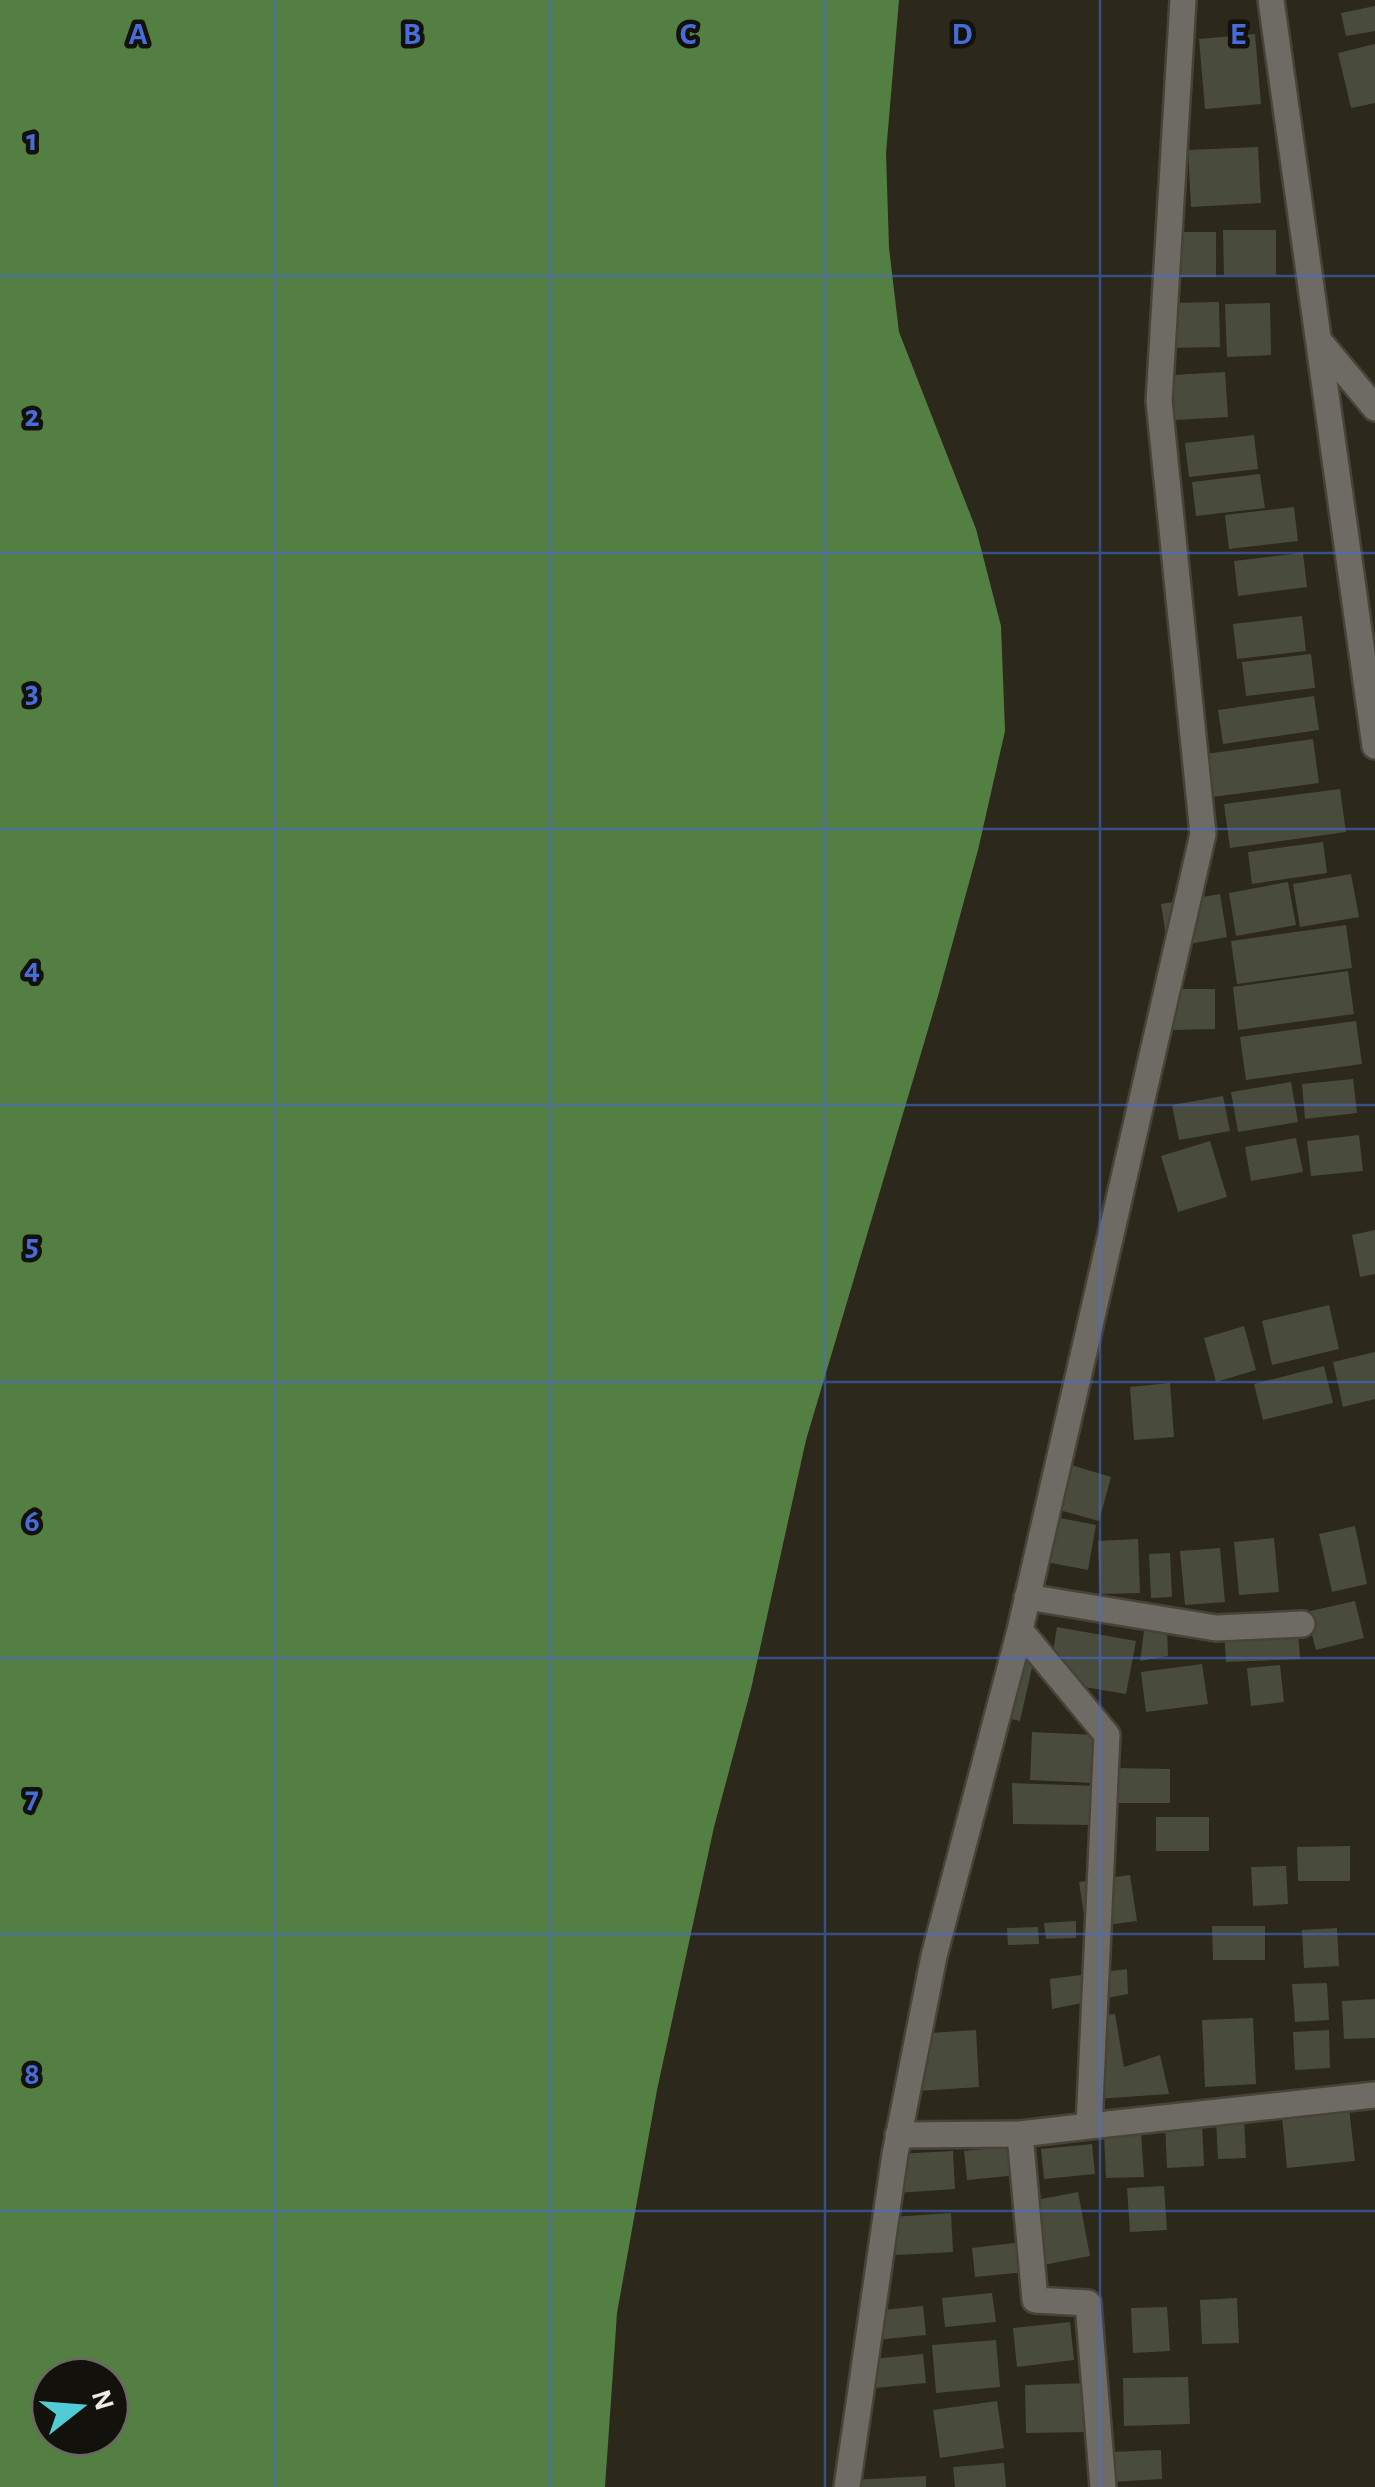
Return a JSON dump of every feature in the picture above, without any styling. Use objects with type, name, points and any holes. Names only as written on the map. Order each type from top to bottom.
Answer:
[{"type":"street","points":[[847,2487],[898,2135],[934,1956],[1020,1630],[1203,834],[1160,401],[1183,0]]},
{"type":"street","points":[[1271,0],[1375,746]]},
{"type":"street","points":[[1320,342],[1375,408]]},
{"type":"street","points":[[1027,1598],[1216,1628],[1302,1624]]},
{"type":"street","points":[[1020,1630],[1108,1735],[1089,2126]]},
{"type":"street","points":[[898,2135],[1020,2134],[1375,2094]]},
{"type":"street","points":[[1020,2134],[1035,2300],[1088,2303],[1103,2487]]},
{"type":"shaded area","points":[[0,0],[899,0],[886,153],[889,248],[899,332],[976,529],[1001,626],[1005,731],[938,996],[806,1440],[751,1689],[714,1827],[657,2090],[617,2313],[605,2487],[0,2487]]},
{"type":"building","points":[[1375,6],[1375,31],[1346,36],[1341,13]]},
{"type":"building","points":[[1255,34],[1261,104],[1205,109],[1199,39]]},
{"type":"building","points":[[1375,44],[1375,103],[1351,108],[1338,53]]},
{"type":"building","points":[[1258,147],[1261,203],[1191,207],[1188,150]]},
{"type":"building","points":[[1223,230],[1276,230],[1276,275],[1224,275]]},
{"type":"building","points":[[1164,232],[1216,232],[1216,277],[1164,277]]},
{"type":"building","points":[[1219,302],[1220,347],[1168,348],[1167,303]]},
{"type":"building","points":[[1270,303],[1271,355],[1227,357],[1225,304]]},
{"type":"building","points":[[1225,372],[1228,417],[1175,420],[1173,375]]},
{"type":"building","points":[[1254,435],[1258,469],[1189,477],[1185,443]]},
{"type":"building","points":[[1260,474],[1265,508],[1196,516],[1192,482]]},
{"type":"building","points":[[1294,507],[1298,541],[1229,549],[1225,515]]},
{"type":"building","points":[[1303,553],[1307,587],[1238,596],[1234,561]]},
{"type":"building","points":[[1302,616],[1306,651],[1237,659],[1233,624]]},
{"type":"building","points":[[1311,654],[1315,688],[1246,696],[1242,662]]},
{"type":"building","points":[[1314,696],[1319,730],[1223,744],[1218,710]]},
{"type":"building","points":[[1313,739],[1319,783],[1204,798],[1198,755]]},
{"type":"building","points":[[1340,789],[1346,832],[1230,848],[1224,804]]},
{"type":"building","points":[[1323,842],[1327,873],[1252,884],[1248,852]]},
{"type":"building","points":[[1351,874],[1359,917],[1300,927],[1293,884]]},
{"type":"building","points":[[1288,882],[1296,925],[1236,936],[1229,893]]},
{"type":"building","points":[[1220,894],[1227,937],[1168,948],[1161,904]]},
{"type":"building","points":[[1346,925],[1352,968],[1237,984],[1231,941]]},
{"type":"building","points":[[1348,971],[1354,1014],[1238,1030],[1233,987]]},
{"type":"building","points":[[1173,989],[1215,989],[1215,1029],[1174,1030]]},
{"type":"building","points":[[1356,1021],[1362,1064],[1246,1080],[1240,1037]]},
{"type":"building","points":[[1353,1079],[1357,1113],[1305,1119],[1302,1084]]},
{"type":"building","points":[[1291,1082],[1298,1122],[1238,1132],[1231,1092]]},
{"type":"building","points":[[1223,1096],[1230,1131],[1179,1140],[1172,1105]]},
{"type":"building","points":[[1359,1135],[1363,1171],[1311,1176],[1307,1141]]},
{"type":"building","points":[[1296,1138],[1303,1172],[1251,1181],[1245,1147]]},
{"type":"building","points":[[1210,1141],[1227,1197],[1178,1212],[1161,1156]]},
{"type":"building","points":[[1375,1230],[1375,1274],[1360,1277],[1352,1235]]},
{"type":"building","points":[[1329,1305],[1339,1349],[1272,1365],[1262,1321]]},
{"type":"building","points":[[1244,1326],[1256,1370],[1216,1382],[1204,1338]]},
{"type":"building","points":[[1375,1352],[1375,1399],[1343,1407],[1333,1362]]},
{"type":"building","points":[[1324,1366],[1333,1403],[1263,1420],[1254,1384]]},
{"type":"building","points":[[1170,1383],[1174,1437],[1134,1440],[1130,1387]]},
{"type":"building","points":[[1071,1465],[1111,1477],[1099,1521],[1059,1510]]},
{"type":"building","points":[[1055,1517],[1096,1525],[1088,1570],[1046,1562]]},
{"type":"building","points":[[1355,1526],[1367,1584],[1332,1592],[1319,1534]]},
{"type":"building","points":[[1274,1538],[1279,1592],[1239,1595],[1234,1542]]},
{"type":"building","points":[[1138,1539],[1140,1593],[1100,1594],[1098,1541]]},
{"type":"building","points":[[1220,1548],[1225,1602],[1185,1605],[1180,1551]]},
{"type":"building","points":[[1170,1553],[1172,1597],[1151,1598],[1149,1554]]},
{"type":"building","points":[[1355,1601],[1364,1638],[1316,1650],[1306,1612]]},
{"type":"building","points":[[1145,1624],[1167,1628],[1168,1656],[1140,1661]]},
{"type":"building","points":[[1057,1627],[1136,1641],[1126,1694],[1048,1681]]},
{"type":"building","points":[[1298,1630],[1300,1659],[1226,1662],[1224,1632]]},
{"type":"building","points":[[1008,1653],[1034,1659],[1020,1721],[994,1715]]},
{"type":"building","points":[[1202,1664],[1208,1704],[1146,1712],[1141,1672]]},
{"type":"building","points":[[1280,1665],[1284,1702],[1251,1706],[1247,1668]]},
{"type":"building","points":[[1032,1732],[1095,1735],[1093,1783],[1030,1780]]},
{"type":"building","points":[[1117,1768],[1170,1769],[1170,1803],[1117,1803]]},
{"type":"building","points":[[1012,1783],[1098,1786],[1089,1825],[1013,1824]]},
{"type":"building","points":[[1156,1817],[1209,1817],[1209,1851],[1156,1851]]},
{"type":"building","points":[[1350,1846],[1350,1881],[1298,1881],[1297,1847]]},
{"type":"building","points":[[1286,1866],[1288,1904],[1253,1906],[1251,1867]]},
{"type":"building","points":[[1130,1875],[1137,1921],[1086,1928],[1079,1882]]},
{"type":"building","points":[[1076,1921],[1076,1938],[1046,1939],[1044,1923]]},
{"type":"building","points":[[1212,1926],[1265,1926],[1265,1960],[1213,1960]]},
{"type":"building","points":[[1038,1927],[1039,1944],[1008,1945],[1007,1928]]},
{"type":"building","points":[[1337,1928],[1339,1966],[1304,1968],[1302,1930]]},
{"type":"building","points":[[1127,1969],[1128,1994],[1052,2009],[1050,1979]]},
{"type":"building","points":[[1327,1983],[1329,2020],[1295,2022],[1292,1984]]},
{"type":"building","points":[[1375,1999],[1375,2038],[1344,2039],[1342,2001]]},
{"type":"building","points":[[1115,2014],[1124,2067],[1160,2055],[1169,2094],[1096,2099],[1081,2017]]},
{"type":"building","points":[[1253,2018],[1256,2084],[1205,2087],[1202,2020]]},
{"type":"building","points":[[976,2030],[979,2087],[918,2091],[914,2034]]},
{"type":"building","points":[[1329,2030],[1330,2068],[1295,2070],[1293,2032]]},
{"type":"building","points":[[1347,2090],[1355,2161],[1287,2168],[1280,2097]]},
{"type":"building","points":[[1244,2117],[1246,2158],[1218,2159],[1216,2119]]},
{"type":"building","points":[[1202,2121],[1204,2166],[1167,2168],[1165,2123]]},
{"type":"building","points":[[1141,2132],[1144,2177],[1106,2178],[1104,2134]]},
{"type":"building","points":[[1092,2144],[1095,2174],[1044,2179],[1041,2149]]},
{"type":"building","points":[[1015,2146],[1018,2175],[967,2180],[964,2151]]},
{"type":"building","points":[[953,2151],[955,2189],[897,2193],[895,2154]]},
{"type":"building","points":[[1164,2186],[1167,2230],[1130,2232],[1127,2188]]},
{"type":"building","points":[[1078,2192],[1090,2256],[1043,2265],[1031,2201]]},
{"type":"building","points":[[951,2213],[953,2252],[896,2255],[893,2217]]},
{"type":"building","points":[[1023,2242],[1026,2272],[975,2277],[972,2248]]},
{"type":"building","points":[[992,2293],[996,2322],[945,2327],[942,2298]]},
{"type":"building","points":[[1237,2298],[1239,2343],[1202,2344],[1200,2300]]},
{"type":"building","points":[[923,2306],[926,2335],[875,2340],[872,2311]]},
{"type":"building","points":[[1167,2307],[1170,2351],[1133,2353],[1131,2308]]},
{"type":"building","points":[[1070,2322],[1074,2360],[1017,2367],[1013,2328]]},
{"type":"building","points":[[996,2340],[1000,2387],[936,2393],[932,2345]]},
{"type":"building","points":[[923,2354],[926,2383],[875,2388],[872,2359]]},
{"type":"building","points":[[1188,2377],[1190,2424],[1124,2426],[1123,2378]]},
{"type":"building","points":[[1089,2383],[1091,2432],[1026,2433],[1025,2385]]},
{"type":"building","points":[[997,2401],[1004,2448],[940,2458],[933,2410]]},
{"type":"building","points":[[1161,2450],[1162,2479],[1111,2482],[1110,2452]]},
{"type":"building","points":[[1004,2463],[1006,2487],[955,2487],[953,2467]]},
{"type":"building","points":[[926,2476],[926,2487],[833,2487],[833,2481]]}]
